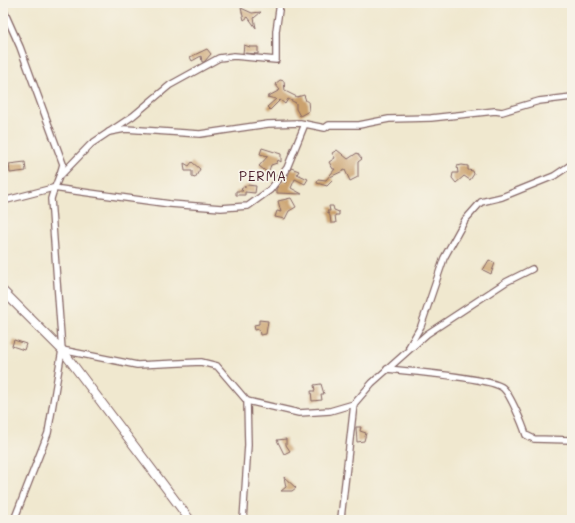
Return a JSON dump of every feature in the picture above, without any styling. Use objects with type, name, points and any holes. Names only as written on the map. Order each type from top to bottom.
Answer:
[{"type":"street","points":[[14,520],[48,432],[62,350],[51,199],[53,188],[61,175],[91,144],[133,116],[170,85],[220,58],[234,56],[276,60],[276,31],[280,3]]},
{"type":"street","points":[[3,9],[20,46],[63,164],[61,175]]},
{"type":"street","points":[[109,132],[125,129],[200,134],[268,124],[305,124],[325,128],[329,125],[358,125],[389,119],[431,118],[495,111],[502,112],[539,101],[572,97]]},
{"type":"street","points":[[3,201],[53,188],[170,204],[221,208],[248,206],[270,190],[287,168],[305,124]]},
{"type":"street","points":[[407,351],[420,326],[444,258],[465,220],[481,202],[502,197],[554,176],[572,164]]},
{"type":"street","points":[[62,350],[137,365],[201,362],[217,366],[247,401],[299,413],[330,411],[354,404],[387,369],[426,334],[454,314],[506,282],[532,269]]},
{"type":"street","points":[[3,290],[62,350],[190,520]]},
{"type":"street","points":[[387,369],[464,378],[494,384],[503,388],[520,419],[526,435],[534,439],[572,440]]},
{"type":"street","points":[[243,520],[248,445],[247,401]]},
{"type":"street","points":[[344,520],[341,518],[354,404]]},
{"type":"building","points":[[241,8],[252,13],[261,12],[254,18],[256,28],[248,17],[244,20]]},
{"type":"building","points":[[244,45],[258,47],[258,54],[243,53]]},
{"type":"building","points":[[207,49],[211,54],[204,62],[202,62],[201,56],[192,61],[190,57]]},
{"type":"building","points":[[280,80],[284,81],[285,91],[297,97],[304,95],[306,101],[308,101],[309,111],[300,116],[296,109],[296,103],[288,99],[285,104],[280,100],[270,110],[267,107],[276,99],[267,97],[280,90],[275,84]]},
{"type":"building","points":[[262,148],[281,154],[281,162],[278,160],[277,163],[271,165],[268,173],[259,166],[268,156],[260,154]]},
{"type":"building","points":[[337,150],[348,159],[357,153],[362,159],[358,162],[358,177],[350,181],[345,170],[330,177],[333,180],[327,186],[317,183],[318,179],[326,180],[335,169],[333,169],[329,162],[335,158],[332,153]]},
{"type":"building","points":[[25,162],[26,171],[10,173],[9,164]]},
{"type":"building","points":[[192,162],[200,169],[195,178],[192,177],[192,171],[185,171],[184,163],[189,166]]},
{"type":"building","points":[[457,166],[468,166],[468,170],[473,171],[474,174],[470,180],[464,176],[456,183],[452,178],[453,173],[458,173]]},
{"type":"building","points":[[291,168],[299,171],[297,174],[308,179],[305,184],[295,179],[291,188],[302,194],[277,193],[277,187],[285,178],[285,183]]},
{"type":"building","points":[[247,185],[256,186],[255,193],[245,192],[245,195],[236,195],[236,191],[243,191],[241,189]]},
{"type":"building","points":[[291,198],[296,207],[289,211],[285,219],[275,217],[277,211],[281,212],[278,201]]},
{"type":"building","points":[[329,206],[333,206],[334,210],[339,212],[339,215],[335,215],[336,223],[331,223],[330,216],[327,211],[330,211]]},
{"type":"building","points":[[489,260],[495,263],[491,274],[483,270]]},
{"type":"building","points":[[259,320],[268,321],[266,334],[260,335],[259,329],[255,330],[254,325],[259,324]]},
{"type":"building","points":[[14,340],[26,344],[24,350],[12,346]]},
{"type":"building","points":[[321,384],[324,394],[321,394],[322,400],[312,401],[311,391],[315,391],[314,385]]},
{"type":"building","points":[[356,427],[361,427],[360,431],[366,433],[364,441],[357,442]]},
{"type":"building","points":[[286,439],[286,445],[290,451],[284,454],[277,440]]},
{"type":"building","points":[[284,477],[296,488],[292,491],[281,491],[286,487]]},
{"type":"district","name":"PERMA","points":[[263,176]]}]
